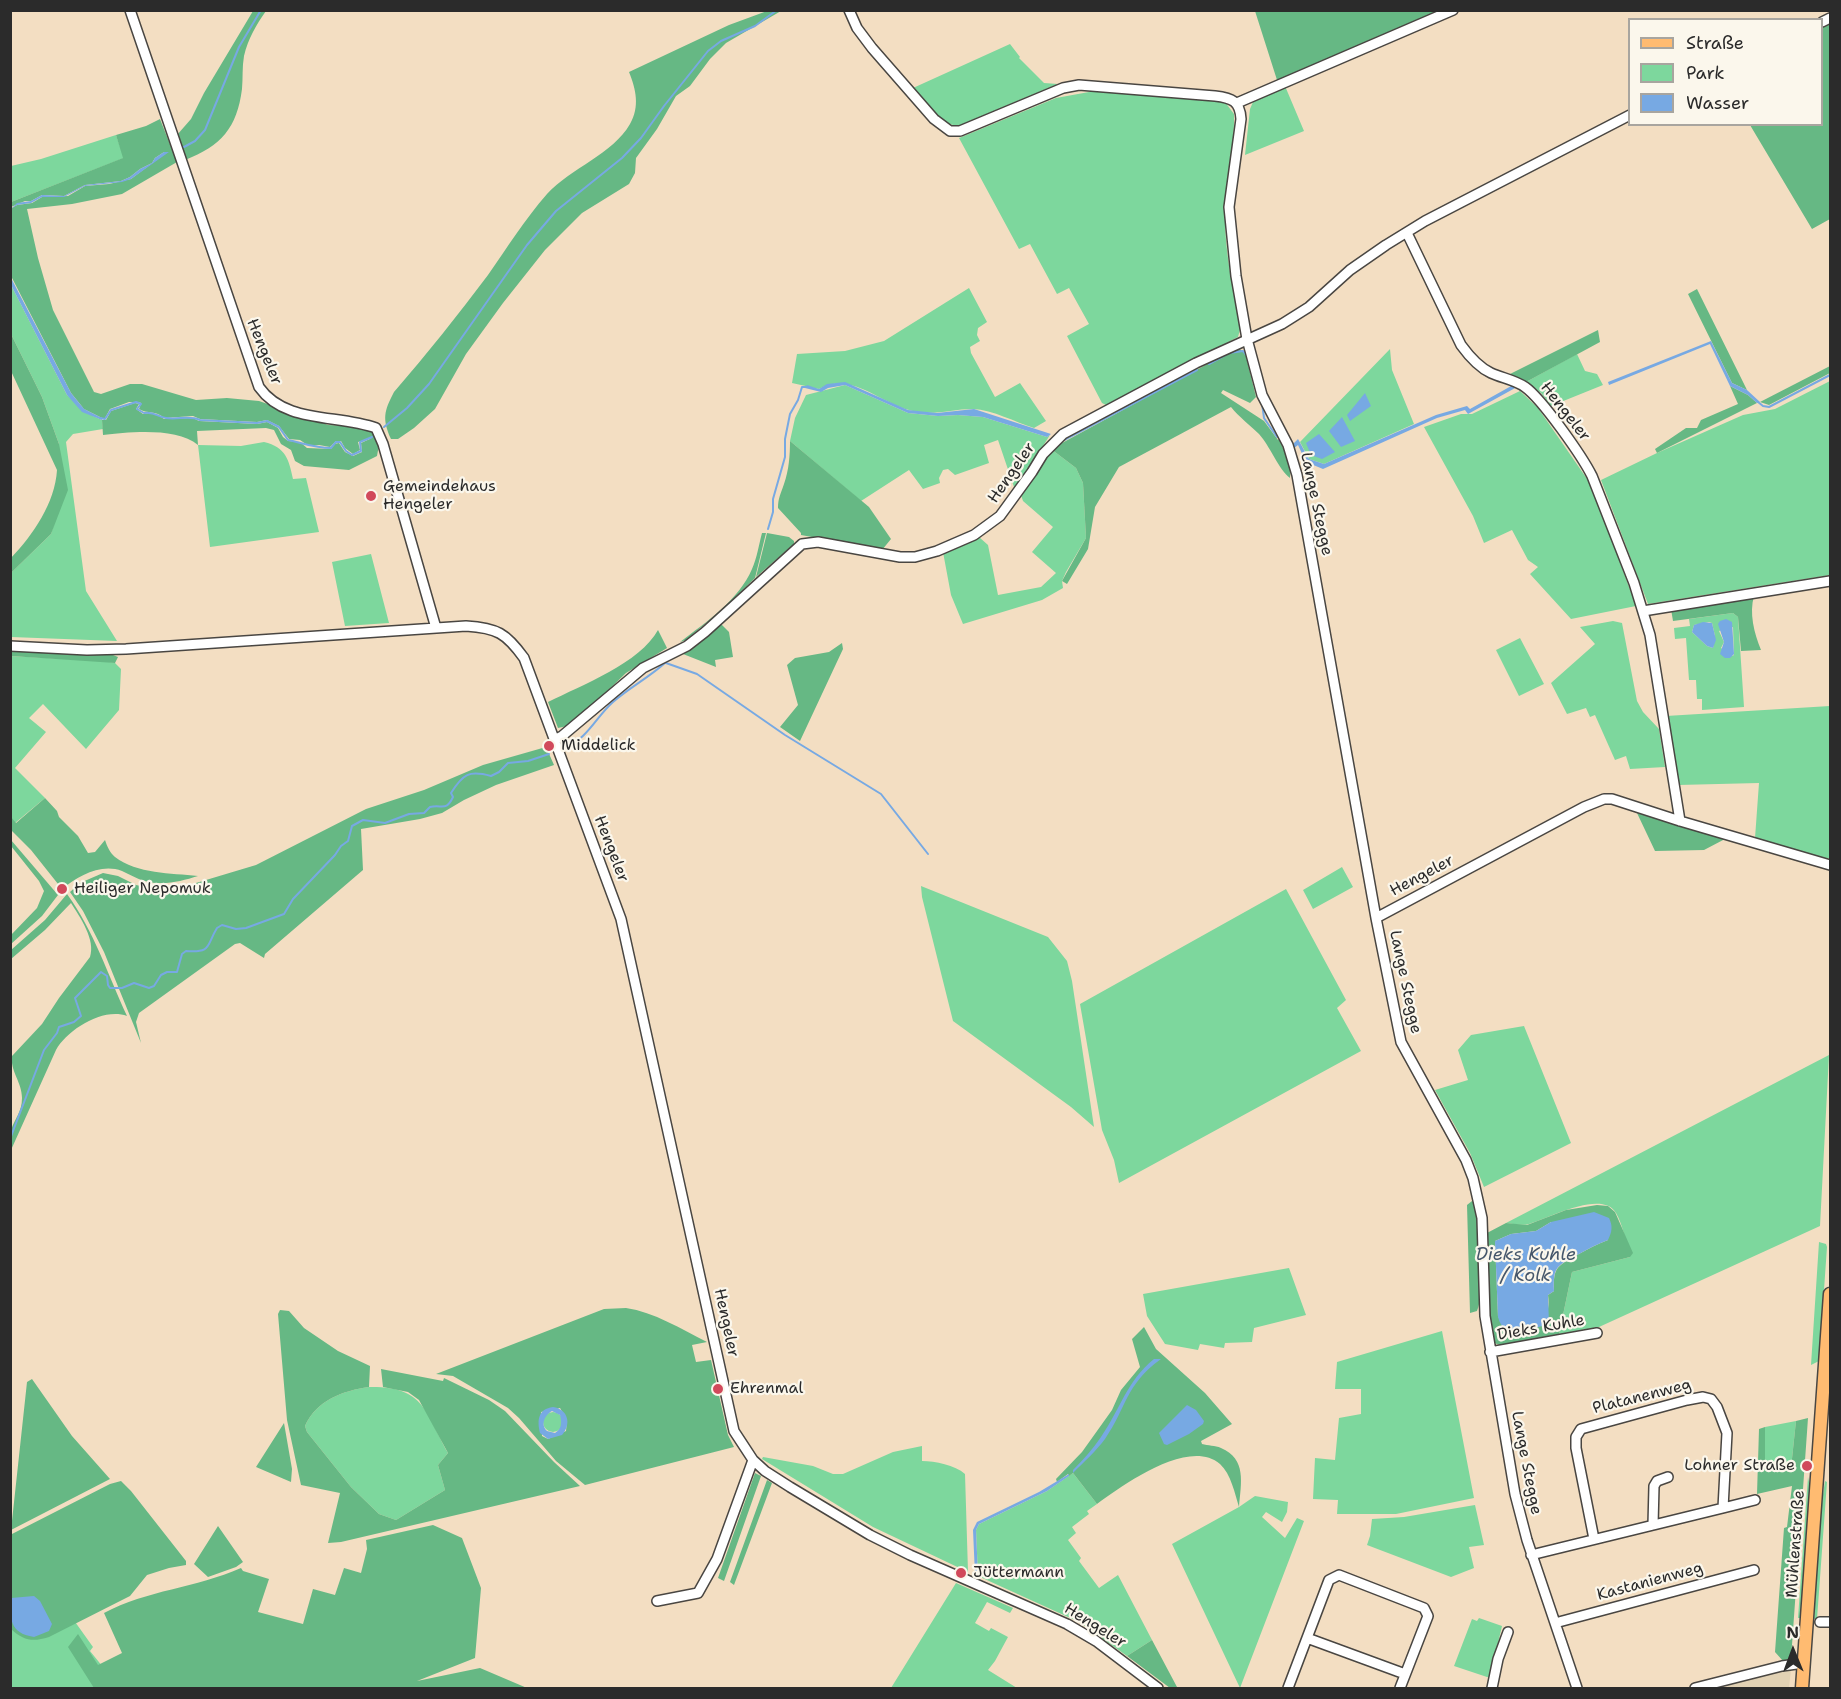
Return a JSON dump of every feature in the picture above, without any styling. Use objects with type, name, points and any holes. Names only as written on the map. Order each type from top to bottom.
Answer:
[{"type":"main road","name":"Mühlenstraße","points":[[1802,1689],[1826,1422],[1830,1294]]},
{"type":"street","name":"Hengeler","points":[[130,10],[259,387],[273,403],[285,408],[311,416],[366,424],[376,428],[383,444],[436,628]]},
{"type":"street","points":[[849,10],[857,28],[872,48],[934,119],[950,131],[960,131],[975,126],[1063,88],[1079,85],[1215,96],[1230,98],[1237,103],[1453,10]]},
{"type":"street","name":"Lange Stegge","points":[[1237,103],[1241,119],[1229,207],[1233,255],[1247,339],[1266,406],[1288,446],[1297,475],[1376,918],[1401,1042],[1466,1160],[1473,1178],[1482,1218],[1485,1316],[1515,1494],[1532,1555],[1577,1689]]},
{"type":"street","name":"Hengeler","points":[[554,740],[562,736],[643,668],[682,649],[696,639],[738,604],[802,544],[818,542],[900,557],[915,556],[960,542],[974,535],[1000,516],[1043,454],[1063,434],[1196,363],[1273,329],[1296,316],[1366,258],[1425,221],[1628,116]]},
{"type":"street","name":"Hengeler","points":[[1407,233],[1465,351],[1478,365],[1490,373],[1515,382],[1533,394],[1587,466],[1643,611],[1650,635],[1680,821]]},
{"type":"street","points":[[1643,611],[1830,581]]},
{"type":"street","name":"Hengeler","points":[[10,646],[87,650],[126,649],[436,628],[486,628],[501,632],[513,642],[524,658],[621,919],[734,1431],[753,1460],[765,1471],[880,1540],[1067,1624],[1096,1641],[1158,1689]]},
{"type":"street","name":"Hengeler","points":[[1376,918],[1596,802],[1612,799],[1830,864]]},
{"type":"street","name":"Dieks Kuhle","points":[[1490,1352],[1597,1333]]},
{"type":"street","name":"Platanenweg","points":[[1594,1539],[1576,1448],[1576,1437],[1581,1429],[1687,1400],[1703,1397],[1711,1399],[1717,1407],[1727,1432],[1723,1508]]},
{"type":"street","points":[[657,1601],[698,1593],[717,1559],[753,1460]]},
{"type":"street","points":[[1653,1525],[1654,1486],[1657,1481],[1668,1477]]},
{"type":"street","points":[[1532,1555],[1755,1500]]},
{"type":"street","name":"Kastanienweg","points":[[1555,1623],[1754,1570]]},
{"type":"street","points":[[1288,1689],[1329,1580],[1339,1575],[1424,1608],[1428,1616],[1400,1689]]},
{"type":"street","points":[[1492,1689],[1498,1659],[1508,1632]]},
{"type":"street","points":[[1307,1638],[1405,1674]]},
{"type":"street","points":[[1695,1689],[1782,1666],[1804,1663]]},
{"type":"shaded area","points":[[1791,1669],[1789,1688],[1715,1688]]},
{"type":"green space","points":[[1255,10],[1439,11],[1277,80]]},
{"type":"green space","points":[[253,11],[266,11],[253,32],[244,56],[242,89],[236,115],[218,142],[198,155],[185,160],[177,135],[191,119]]},
{"type":"green space","points":[[767,11],[781,11],[726,43],[710,59],[690,86],[676,96],[657,129],[636,158],[635,173],[629,184],[582,213],[545,250],[466,354],[435,409],[398,439],[391,439],[385,415],[394,392],[465,305],[547,194],[623,135],[633,118],[636,105],[634,85],[629,72],[729,25]]},
{"type":"green space","points":[[1830,21],[1830,219],[1812,229],[1751,126],[1823,126],[1823,25]]},
{"type":"green space","points":[[1010,44],[1019,58],[1044,83],[1058,84],[958,126],[944,123],[913,88]]},
{"type":"green space","points":[[1285,86],[1304,131],[1245,155],[1250,109],[1253,102]]},
{"type":"green space","points":[[1089,92],[1114,92],[1225,102],[1234,114],[1225,230],[1231,279],[1241,326],[1238,337],[1106,405],[1102,403],[1067,336],[1089,324],[1069,288],[1057,294],[1030,244],[1019,249],[959,138],[1056,98]]},
{"type":"green space","points":[[160,119],[177,162],[122,194],[72,204],[27,209],[53,310],[94,392],[101,394],[130,384],[142,384],[196,400],[227,398],[259,401],[328,425],[371,427],[379,445],[377,456],[349,470],[304,466],[295,461],[291,450],[281,444],[274,430],[266,428],[197,431],[198,445],[189,439],[166,433],[139,432],[103,435],[102,420],[106,420],[111,411],[135,403],[139,404],[136,409],[143,414],[155,414],[164,419],[193,418],[199,421],[257,424],[267,422],[278,428],[288,441],[300,442],[307,448],[331,449],[334,444],[339,443],[345,452],[353,456],[362,452],[361,443],[372,438],[358,442],[360,450],[353,454],[345,448],[341,441],[336,441],[330,447],[309,446],[300,440],[289,439],[279,426],[267,420],[257,422],[200,419],[193,416],[164,418],[158,414],[139,409],[140,402],[129,402],[110,409],[105,418],[102,418],[84,409],[71,393],[11,276],[10,209],[17,205],[32,203],[42,197],[68,196],[85,186],[109,184],[131,179],[163,155],[164,152],[152,163],[121,181],[85,185],[64,196],[42,195],[11,207],[11,202],[123,158],[116,135]]},
{"type":"green space","points":[[116,135],[124,158],[11,202],[11,166]]},
{"type":"green space","points":[[11,285],[67,395],[93,416],[102,420],[103,429],[73,434],[66,442],[86,591],[117,641],[11,637],[11,573],[51,534],[54,524],[59,444],[42,397],[11,334]]},
{"type":"green space","points":[[969,288],[987,322],[978,328],[977,335],[980,341],[970,347],[971,353],[995,397],[1020,383],[1046,421],[1034,428],[981,410],[917,412],[853,386],[831,384],[819,389],[792,383],[797,354],[845,351],[884,341]]},
{"type":"green space","points":[[1697,289],[1747,390],[1732,383],[1688,294]]},
{"type":"green space","points":[[1598,330],[1600,342],[1526,382],[1508,375]]},
{"type":"green space","points":[[11,334],[42,397],[59,444],[68,490],[51,534],[11,573],[11,558],[42,518],[52,494],[57,470],[11,371]]},
{"type":"green space","points":[[1237,348],[1245,352],[1256,397],[1250,403],[1223,390],[1221,393],[1264,421],[1279,439],[1289,463],[1290,478],[1259,434],[1231,407],[1119,467],[1095,507],[1088,549],[1067,584],[1062,581],[1086,538],[1083,483],[1076,468],[1051,449]]},
{"type":"green space","points":[[1390,349],[1392,370],[1414,424],[1324,464],[1309,459],[1300,442]]},
{"type":"green space","points":[[1577,354],[1585,371],[1597,374],[1603,385],[1551,406],[1541,393],[1526,382]]},
{"type":"green space","points":[[1830,366],[1830,373],[1769,405],[1760,402]]},
{"type":"green space","points":[[1830,381],[1830,575],[1648,604],[1601,480],[1743,415],[1775,409]]},
{"type":"green space","points":[[845,385],[908,413],[983,417],[1047,437],[1050,435],[1015,490],[998,440],[984,445],[989,463],[955,475],[948,469],[943,470],[939,478],[940,483],[923,489],[909,470],[861,501],[790,441],[795,418],[806,395]]},
{"type":"green space","points":[[1730,386],[1748,395],[1757,403],[1657,453],[1655,449],[1686,428],[1697,428],[1701,420],[1738,404]]},
{"type":"green space","points":[[1520,391],[1538,408],[1592,486],[1636,606],[1571,619],[1530,574],[1538,567],[1528,560],[1512,530],[1484,543],[1473,516],[1424,427],[1461,414],[1472,414]]},
{"type":"green space","points":[[790,441],[869,507],[891,539],[882,550],[801,535],[778,508],[788,468]]},
{"type":"green space","points":[[264,442],[282,451],[290,466],[293,479],[306,478],[319,532],[210,547],[198,445],[241,446]]},
{"type":"green space","points":[[1051,449],[1076,468],[1083,483],[1086,538],[1066,572],[1062,581],[1063,588],[1042,600],[963,624],[951,595],[943,552],[979,537],[988,545],[998,595],[1041,587],[1056,573],[1032,552],[1053,527],[1023,501],[1021,495]]},
{"type":"green space","points":[[762,533],[766,533],[755,578],[725,607],[686,640],[680,642],[720,610],[739,591],[754,565]]},
{"type":"green space","points":[[767,533],[789,537],[794,544],[756,577]]},
{"type":"green space","points":[[371,554],[389,623],[345,626],[332,562]]},
{"type":"green space","points":[[1754,596],[1753,623],[1761,650],[1741,651],[1738,617],[1733,613],[1673,621],[1671,609]]},
{"type":"green space","points":[[1733,613],[1738,617],[1744,707],[1702,710],[1702,699],[1697,699],[1696,680],[1689,680],[1686,638],[1675,639],[1674,628],[1690,626],[1689,619]],"holes":[[[1712,623],[1715,636],[1713,648],[1707,646],[1692,632],[1694,625]],[[1733,627],[1734,654],[1733,656],[1721,648],[1724,642],[1719,631]]]},
{"type":"green space","points":[[1613,621],[1622,623],[1637,701],[1643,712],[1659,729],[1665,767],[1630,769],[1626,756],[1615,760],[1595,715],[1590,717],[1586,708],[1567,714],[1551,683],[1595,644],[1580,627]]},
{"type":"green space","points":[[721,624],[729,632],[733,657],[715,660],[716,667],[683,654],[683,651]]},
{"type":"green space","points":[[658,630],[667,648],[626,673],[572,725],[558,728],[548,702],[624,663],[650,642]]},
{"type":"green space","points":[[1520,638],[1544,684],[1519,696],[1496,650]]},
{"type":"green space","points":[[842,643],[843,649],[800,741],[780,727],[798,705],[787,665],[795,658],[829,652]]},
{"type":"green space","points":[[10,651],[118,657],[115,663],[11,656]]},
{"type":"green space","points":[[10,656],[103,661],[115,663],[121,669],[119,710],[86,749],[43,704],[29,718],[46,732],[15,768],[45,798],[15,823],[10,817]]},
{"type":"green space","points":[[1830,706],[1830,858],[1823,859],[1755,838],[1759,783],[1678,785],[1666,716]]},
{"type":"green space","points":[[546,747],[554,765],[496,785],[442,813],[361,829],[363,870],[265,954],[264,958],[240,943],[235,944],[139,1013],[136,1022],[141,1043],[104,952],[83,911],[70,892],[80,883],[103,873],[118,876],[136,885],[156,889],[186,886],[256,865],[366,809],[424,790],[483,765]]},
{"type":"green space","points":[[45,798],[57,811],[59,817],[78,836],[88,853],[95,852],[105,840],[113,855],[133,867],[155,872],[198,876],[173,882],[152,883],[122,871],[106,869],[82,875],[62,889],[31,850],[11,830],[11,817],[16,823]]},
{"type":"green space","points":[[1637,813],[1725,839],[1704,850],[1655,851]]},
{"type":"green space","points":[[11,840],[58,895],[42,916],[11,944],[11,935],[37,908],[44,891],[39,881],[11,846]]},
{"type":"green space","points":[[1342,867],[1353,887],[1313,909],[1303,890]]},
{"type":"green space","points":[[921,886],[1048,937],[1067,961],[1094,1127],[1071,1107],[953,1021]]},
{"type":"green space","points":[[1286,889],[1346,1000],[1337,1008],[1361,1051],[1119,1183],[1114,1160],[1102,1130],[1080,1004]]},
{"type":"green space","points":[[67,894],[93,938],[127,1016],[118,1014],[97,1018],[77,1028],[61,1042],[11,1150],[10,1132],[22,1103],[12,1056],[42,1024],[90,957],[91,943],[71,903],[45,930],[11,959],[11,950],[45,920]]},
{"type":"green space","points":[[1524,1026],[1571,1143],[1484,1187],[1470,1153],[1435,1090],[1468,1080],[1458,1050],[1471,1035]]},
{"type":"green space","points":[[1829,1055],[1820,1226],[1599,1327],[1559,1334],[1572,1272],[1630,1257],[1616,1213],[1609,1206],[1587,1205],[1527,1225],[1506,1223]]},
{"type":"green space","points":[[1472,1201],[1475,1203],[1477,1212],[1480,1242],[1481,1291],[1477,1311],[1470,1313],[1467,1205]]},
{"type":"green space","points":[[1597,1205],[1608,1206],[1615,1212],[1633,1253],[1630,1257],[1572,1272],[1559,1334],[1500,1345],[1494,1343],[1489,1311],[1487,1233],[1506,1223],[1527,1225],[1566,1210]],"holes":[[[1551,1222],[1608,1240],[1577,1255],[1558,1268],[1554,1276],[1554,1291],[1548,1295],[1548,1309],[1544,1319],[1536,1327],[1524,1333],[1498,1317],[1495,1241],[1511,1234],[1536,1231]]]},
{"type":"green space","points":[[1819,1242],[1826,1244],[1827,1247],[1819,1361],[1811,1365]]},
{"type":"green space","points":[[1289,1268],[1306,1315],[1254,1328],[1252,1342],[1225,1343],[1224,1348],[1200,1344],[1198,1350],[1165,1344],[1147,1316],[1143,1294]]},
{"type":"green space","points":[[626,1308],[647,1313],[707,1342],[692,1345],[696,1362],[711,1360],[728,1435],[734,1447],[585,1485],[556,1461],[508,1408],[453,1376],[436,1374],[604,1309]],"holes":[[[560,1408],[567,1420],[566,1431],[548,1439],[542,1436],[541,1412]]]},
{"type":"green space","points":[[280,1310],[289,1311],[304,1328],[338,1351],[370,1366],[369,1387],[331,1398],[316,1410],[305,1426],[307,1432],[351,1487],[379,1514],[396,1520],[445,1490],[438,1465],[448,1453],[419,1400],[408,1392],[383,1387],[381,1369],[443,1381],[444,1378],[489,1400],[505,1411],[580,1486],[341,1542],[328,1543],[340,1493],[301,1485],[287,1420],[278,1314]]},
{"type":"green space","points":[[1144,1327],[1156,1349],[1205,1393],[1232,1424],[1201,1441],[1202,1444],[1221,1448],[1235,1458],[1240,1473],[1239,1507],[1224,1468],[1207,1457],[1191,1456],[1156,1467],[1122,1486],[1097,1504],[1073,1473],[1057,1482],[1056,1479],[1082,1452],[1112,1410],[1121,1390],[1140,1367],[1132,1339]]},
{"type":"green space","points":[[1442,1331],[1474,1498],[1396,1514],[1337,1514],[1338,1500],[1313,1499],[1315,1458],[1335,1460],[1339,1418],[1361,1414],[1361,1389],[1335,1389],[1337,1362]]},
{"type":"green space","points":[[32,1379],[72,1436],[110,1479],[11,1530],[27,1382]]},
{"type":"green space","points":[[369,1387],[387,1388],[412,1396],[427,1413],[448,1453],[438,1465],[445,1490],[396,1520],[379,1514],[351,1487],[307,1432],[305,1426],[316,1410],[331,1398]]},
{"type":"green space","points":[[553,1412],[560,1415],[563,1422],[560,1429],[553,1432],[546,1429],[543,1422],[546,1415]]},
{"type":"green space","points":[[1808,1418],[1791,1659],[1783,1661],[1775,1652],[1784,1528],[1787,1527],[1792,1486],[1757,1494],[1759,1429],[1765,1427],[1765,1470],[1791,1468],[1796,1421]]},
{"type":"green space","points":[[1796,1421],[1791,1468],[1765,1470],[1765,1427]]},
{"type":"green space","points":[[284,1423],[292,1469],[291,1482],[256,1467]]},
{"type":"green space","points":[[922,1446],[922,1461],[945,1464],[965,1474],[968,1572],[873,1527],[762,1459],[763,1457],[813,1466],[833,1474],[843,1474],[893,1452]]},
{"type":"green space","points":[[755,1473],[761,1476],[724,1581],[718,1578]]},
{"type":"green space","points":[[1073,1473],[1097,1504],[1087,1511],[1089,1514],[1072,1527],[1076,1533],[1068,1540],[1081,1558],[1079,1561],[1099,1588],[1118,1575],[1152,1640],[1127,1656],[1079,1622],[978,1576],[976,1530],[979,1524],[1047,1491]]},
{"type":"green space","points":[[1808,1477],[1811,1492],[1805,1574],[1800,1618],[1798,1618]]},
{"type":"green space","points":[[767,1480],[772,1483],[734,1585],[730,1582]]},
{"type":"green space","points":[[121,1481],[186,1561],[186,1565],[147,1575],[130,1596],[49,1637],[33,1640],[20,1636],[11,1629],[10,1535],[110,1484]]},
{"type":"green space","points":[[1825,1481],[1827,1482],[1817,1619],[1814,1619],[1820,1515]]},
{"type":"green space","points":[[1255,1496],[1288,1502],[1287,1512],[1282,1522],[1266,1512],[1262,1517],[1285,1538],[1297,1518],[1304,1521],[1240,1688],[1172,1544]]},
{"type":"green space","points":[[1475,1505],[1484,1545],[1469,1547],[1474,1568],[1451,1577],[1367,1545],[1372,1519],[1404,1517]]},
{"type":"green space","points":[[433,1525],[462,1538],[481,1588],[475,1658],[417,1681],[480,1668],[527,1688],[94,1688],[68,1647],[78,1634],[98,1665],[122,1653],[104,1613],[137,1599],[224,1575],[241,1568],[243,1571],[269,1579],[258,1612],[303,1624],[313,1589],[335,1595],[344,1568],[361,1573],[367,1549],[366,1540]]},
{"type":"green space","points":[[218,1526],[243,1562],[236,1567],[208,1577],[194,1564]]},
{"type":"green space","points":[[10,1550],[73,1619],[93,1647],[90,1651],[120,1688],[11,1688]]},
{"type":"green space","points":[[956,1583],[1013,1608],[1010,1613],[987,1602],[975,1623],[989,1631],[991,1628],[1008,1637],[988,1670],[1017,1688],[891,1688]]},
{"type":"green space","points":[[1479,1618],[1502,1626],[1490,1678],[1454,1666],[1472,1619],[1477,1621]]},
{"type":"green space","points":[[1152,1640],[1177,1688],[1170,1688],[1127,1656]]},
{"type":"water","points":[[164,152],[169,152],[131,179],[122,182],[85,186],[64,197],[42,197],[11,209],[17,203],[31,201],[42,195],[64,196],[85,185],[121,181],[152,163]]},
{"type":"water","points":[[10,276],[71,393],[84,409],[102,420],[82,412],[67,395],[11,285]]},
{"type":"water","points":[[1711,341],[1732,383],[1747,390],[1760,402],[1757,403],[1748,395],[1730,386],[1710,344],[1609,385],[1608,382]]},
{"type":"water","points":[[845,382],[908,410],[937,413],[974,409],[1051,434],[1047,437],[983,417],[908,413],[845,385],[828,388],[821,392],[805,388],[807,385],[819,389],[827,384]]},
{"type":"water","points":[[1513,385],[1517,387],[1468,414],[1465,410],[1437,418],[1323,469],[1306,462],[1298,445],[1293,449],[1291,446],[1298,439],[1309,459],[1324,464],[1436,415],[1467,406],[1470,409]]},
{"type":"water","points":[[1365,393],[1371,406],[1350,421],[1347,415]]},
{"type":"water","points":[[1342,417],[1355,441],[1341,447],[1329,431]]},
{"type":"water","points":[[1319,434],[1335,452],[1322,459],[1311,455],[1306,443]]},
{"type":"water","points":[[1726,619],[1732,622],[1734,654],[1730,658],[1725,658],[1720,654],[1724,642],[1718,624]]},
{"type":"water","points":[[1703,622],[1712,623],[1716,640],[1713,648],[1707,646],[1692,632],[1694,625]]},
{"type":"water","name":"Dieks Kuhle / Kolk","points":[[1594,1212],[1609,1218],[1611,1232],[1608,1240],[1570,1259],[1558,1268],[1554,1276],[1554,1291],[1548,1295],[1549,1324],[1527,1331],[1506,1330],[1498,1317],[1495,1241],[1511,1234],[1536,1231],[1551,1222]]},
{"type":"water","points":[[1154,1359],[1161,1359],[1133,1387],[1105,1439],[1073,1473],[1073,1470],[1101,1437],[1130,1386]]},
{"type":"water","points":[[1187,1405],[1196,1410],[1204,1421],[1203,1424],[1189,1434],[1167,1445],[1164,1444],[1159,1433]]},
{"type":"water","points":[[548,1408],[558,1408],[565,1414],[568,1422],[562,1435],[548,1439],[540,1433],[539,1424],[540,1416]],"holes":[[[552,1411],[560,1415],[559,1429],[555,1433],[547,1431],[544,1423],[547,1415]]]},
{"type":"water","points":[[1069,1474],[1047,1491],[979,1524],[976,1530],[978,1576],[975,1575],[973,1530],[977,1522],[1039,1492]]},
{"type":"water","points":[[34,1596],[40,1601],[52,1624],[49,1631],[34,1637],[15,1628],[11,1618],[11,1598]]},
{"type":"waterway","points":[[184,147],[195,141],[205,130],[239,47],[261,10]]},
{"type":"waterway","points":[[384,427],[407,408],[429,384],[527,245],[556,211],[622,158],[641,138],[708,51],[721,41],[755,26],[777,10]]},
{"type":"waterway","points":[[1209,364],[1229,353],[1243,351],[1248,357]]},
{"type":"waterway","points":[[1064,440],[1197,370]]},
{"type":"waterway","points":[[1758,402],[1769,407],[1830,375]]},
{"type":"waterway","points":[[768,529],[773,512],[773,499],[785,457],[785,439],[790,414],[802,387],[806,387]]},
{"type":"waterway","points":[[100,418],[105,419],[111,410],[136,402],[141,404],[137,409],[144,413],[166,418],[257,423],[267,421],[279,427],[288,440],[325,448],[331,448],[336,442],[340,442],[352,455],[361,451],[360,442],[372,437]]},
{"type":"waterway","points":[[1262,403],[1264,418],[1277,437]]},
{"type":"waterway","points":[[566,747],[586,733],[613,702],[666,662]]},
{"type":"waterway","points":[[666,663],[697,674],[785,735],[881,794],[928,854]]},
{"type":"waterway","points":[[10,1139],[44,1050],[59,1027],[74,1022],[81,1016],[75,998],[101,972],[107,976],[110,988],[122,988],[134,983],[149,988],[154,986],[161,975],[167,972],[177,972],[182,954],[186,951],[200,951],[207,947],[217,928],[222,925],[236,929],[246,928],[284,914],[293,899],[348,841],[352,826],[363,820],[385,823],[409,814],[424,813],[430,807],[446,806],[453,797],[451,793],[455,787],[467,775],[477,773],[491,776],[508,763],[528,761],[549,754]]},
{"type":"place","name":"Gemeindehaus Hengeler","points":[[371,496]]},
{"type":"place","name":"Middelick","points":[[549,746]]},
{"type":"place","name":"Heiliger Nepomuk","points":[[62,889]]},
{"type":"place","name":"Ehrenmal","points":[[718,1389]]},
{"type":"place","name":"Lohner Straße","points":[[1807,1466]]},
{"type":"place","name":"Jüttermann","points":[[961,1573]]}]
